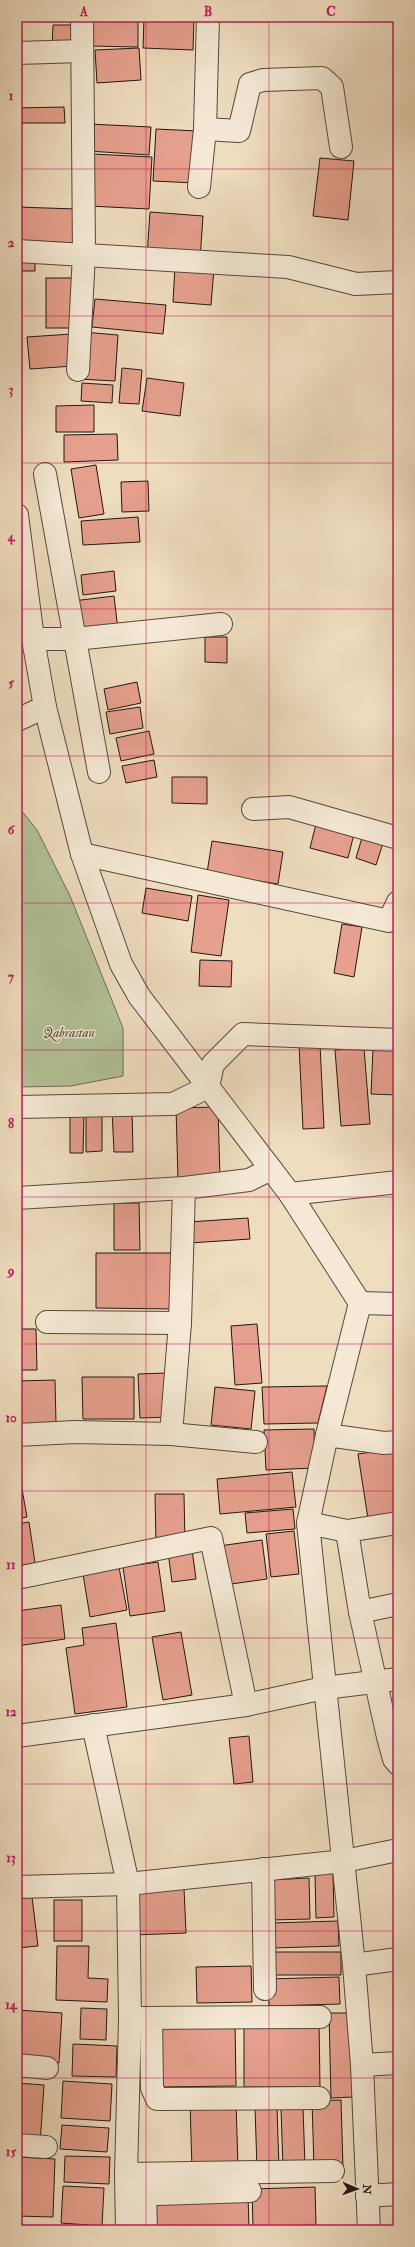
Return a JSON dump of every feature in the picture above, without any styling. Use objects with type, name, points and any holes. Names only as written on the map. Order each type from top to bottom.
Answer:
[{"type":"street","points":[[78,370],[84,254],[82,17]]},
{"type":"street","points":[[199,188],[205,129],[208,17]]},
{"type":"street","points":[[17,54],[82,51]]},
{"type":"street","points":[[205,129],[239,132],[250,84],[263,80],[322,78],[332,87],[341,147]]},
{"type":"street","points":[[17,251],[288,267],[356,284],[398,282]]},
{"type":"street","points":[[45,474],[99,772]]},
{"type":"street","points":[[17,515],[33,639],[45,707],[82,854],[121,964],[139,996],[290,1194],[360,1303],[327,1435],[308,1523],[354,1965],[362,2065],[369,2230]]},
{"type":"street","points":[[33,639],[75,639],[221,624]]},
{"type":"street","points":[[17,720],[45,707]]},
{"type":"street","points":[[253,809],[289,807],[398,838]]},
{"type":"street","points":[[82,854],[389,921],[398,902]]},
{"type":"street","points":[[208,1087],[213,1064],[243,1034],[398,1040]]},
{"type":"street","points":[[17,1107],[173,1104],[208,1087]]},
{"type":"street","points":[[17,1198],[184,1188],[249,1180],[271,1169]]},
{"type":"street","points":[[290,1194],[398,1182]]},
{"type":"street","points":[[171,1434],[180,1323],[184,1188]]},
{"type":"street","points":[[360,1303],[398,1304]]},
{"type":"street","points":[[47,1322],[180,1323]]},
{"type":"street","points":[[17,1435],[75,1432],[171,1434],[256,1442]]},
{"type":"street","points":[[327,1435],[384,1443],[398,1442]]},
{"type":"street","points":[[308,1523],[347,1531],[398,1523]]},
{"type":"street","points":[[347,1531],[360,1612],[388,1681],[388,1737],[394,1759],[398,1764]]},
{"type":"street","points":[[17,1578],[210,1538],[246,1705]]},
{"type":"street","points":[[360,1612],[398,1604]]},
{"type":"street","points":[[17,1736],[246,1705],[324,1688],[388,1681]]},
{"type":"street","points":[[93,1725],[128,1884],[130,2018],[129,2058],[133,2188],[127,2230]]},
{"type":"street","points":[[17,1887],[128,1884],[344,1861],[398,1850]]},
{"type":"street","points":[[263,1870],[265,1989]]},
{"type":"street","points":[[354,1965],[398,1959]]},
{"type":"street","points":[[130,2018],[320,2017]]},
{"type":"street","points":[[151,2018],[152,2088],[157,2099],[319,2098]]},
{"type":"street","points":[[129,2058],[151,2057]]},
{"type":"street","points":[[362,2065],[398,2063]]},
{"type":"street","points":[[17,2065],[48,2068]]},
{"type":"street","points":[[17,2145],[46,2147]]},
{"type":"street","points":[[133,2188],[332,2171]]},
{"type":"street","points":[[133,2188],[250,2191]]},
{"type":"street","points":[[133,2188],[146,2230]]},
{"type":"street","points":[[367,2196],[398,2194]]},
{"type":"green space","name":"Qabrastan","points":[[17,805],[37,830],[70,896],[123,1028],[123,1076],[71,1086],[17,1087]]},
{"type":"building","points":[[92,17],[138,17],[138,47],[91,46]]},
{"type":"building","points":[[144,17],[194,17],[193,50],[143,48]]},
{"type":"building","points":[[53,25],[74,25],[73,48],[52,48]]},
{"type":"building","points":[[139,48],[141,80],[97,83],[95,50]]},
{"type":"building","points":[[64,107],[65,123],[17,123],[17,108]]},
{"type":"building","points":[[89,124],[151,127],[149,155],[88,151]]},
{"type":"building","points":[[156,129],[198,131],[195,183],[153,181]]},
{"type":"building","points":[[92,154],[152,157],[149,209],[89,206]]},
{"type":"building","points":[[320,158],[354,161],[348,220],[313,216]]},
{"type":"building","points":[[17,207],[76,209],[75,243],[17,240]]},
{"type":"building","points":[[150,212],[203,216],[200,260],[147,256]]},
{"type":"building","points":[[35,255],[35,271],[17,271],[17,256]]},
{"type":"building","points":[[175,266],[214,269],[211,305],[173,302]]},
{"type":"building","points":[[46,278],[78,278],[78,328],[46,328]]},
{"type":"building","points":[[95,299],[166,305],[163,334],[92,327]]},
{"type":"building","points":[[82,332],[118,335],[115,381],[78,379]]},
{"type":"building","points":[[71,334],[73,366],[30,369],[27,337]]},
{"type":"building","points":[[122,368],[142,370],[139,404],[119,403]]},
{"type":"building","points":[[147,378],[184,383],[180,416],[142,411]]},
{"type":"building","points":[[82,383],[113,385],[112,403],[81,401]]},
{"type":"building","points":[[94,405],[94,432],[56,432],[56,406]]},
{"type":"building","points":[[117,434],[118,460],[64,462],[64,435]]},
{"type":"building","points":[[96,465],[104,514],[79,518],[71,469]]},
{"type":"building","points":[[148,481],[149,511],[122,512],[121,482]]},
{"type":"building","points":[[138,517],[140,542],[83,545],[81,521]]},
{"type":"building","points":[[114,571],[116,591],[83,595],[81,575]]},
{"type":"building","points":[[114,596],[118,630],[77,635],[73,601]]},
{"type":"building","points":[[205,637],[227,637],[227,663],[205,662]]},
{"type":"building","points":[[137,682],[141,703],[108,710],[104,689]]},
{"type":"building","points":[[140,707],[143,728],[110,734],[106,712]]},
{"type":"building","points":[[149,731],[154,754],[121,761],[116,738]]},
{"type":"building","points":[[154,760],[157,777],[126,783],[122,766]]},
{"type":"building","points":[[172,777],[207,777],[207,804],[172,803]]},
{"type":"building","points":[[317,820],[355,830],[348,858],[310,848]]},
{"type":"building","points":[[364,831],[385,837],[376,865],[356,858]]},
{"type":"building","points":[[212,841],[283,852],[278,884],[207,873]]},
{"type":"building","points":[[146,888],[192,896],[188,921],[142,913]]},
{"type":"building","points":[[198,895],[229,900],[221,956],[191,952]]},
{"type":"building","points":[[342,924],[362,927],[354,977],[334,973]]},
{"type":"building","points":[[200,960],[232,961],[231,987],[199,986]]},
{"type":"building","points":[[299,1044],[320,1044],[324,1128],[303,1129]]},
{"type":"building","points":[[364,1048],[370,1124],[341,1126],[335,1050]]},
{"type":"building","points":[[373,1049],[398,1050],[398,1095],[371,1094]]},
{"type":"building","points":[[218,1107],[220,1178],[178,1179],[176,1108]]},
{"type":"building","points":[[132,1109],[133,1152],[114,1152],[112,1110]]},
{"type":"building","points":[[86,1110],[102,1110],[102,1151],[86,1152]]},
{"type":"building","points":[[70,1113],[84,1113],[83,1153],[70,1153]]},
{"type":"building","points":[[114,1203],[139,1203],[140,1250],[114,1250]]},
{"type":"building","points":[[248,1218],[250,1239],[190,1243],[189,1222]]},
{"type":"building","points":[[96,1253],[174,1253],[174,1309],[96,1308]]},
{"type":"building","points":[[257,1324],[262,1383],[235,1385],[231,1326]]},
{"type":"building","points":[[17,1329],[36,1329],[37,1370],[17,1370]]},
{"type":"building","points":[[167,1373],[169,1417],[140,1418],[138,1374]]},
{"type":"building","points":[[82,1377],[134,1377],[134,1419],[83,1419]]},
{"type":"building","points":[[55,1380],[56,1423],[17,1424],[17,1381]]},
{"type":"building","points":[[327,1386],[318,1423],[264,1424],[262,1387]]},
{"type":"building","points":[[215,1387],[255,1391],[251,1429],[211,1425]]},
{"type":"building","points":[[314,1429],[315,1468],[266,1470],[264,1430]]},
{"type":"building","points":[[398,1448],[398,1515],[368,1519],[358,1454]]},
{"type":"building","points":[[17,1449],[20,1478],[17,1478]]},
{"type":"building","points":[[292,1472],[296,1507],[220,1514],[217,1479]]},
{"type":"building","points":[[20,1478],[27,1517],[17,1519],[17,1479]]},
{"type":"building","points":[[155,1494],[184,1494],[185,1542],[156,1543]]},
{"type":"building","points":[[293,1509],[295,1529],[247,1533],[245,1513]]},
{"type":"building","points":[[29,1522],[35,1563],[17,1566],[17,1524]]},
{"type":"building","points":[[294,1531],[299,1574],[271,1577],[266,1534]]},
{"type":"building","points":[[262,1540],[267,1579],[224,1585],[219,1546]]},
{"type":"building","points":[[192,1549],[196,1579],[172,1582],[168,1552]]},
{"type":"building","points":[[118,1562],[127,1610],[90,1617],[82,1568]]},
{"type":"building","points":[[158,1562],[165,1611],[130,1616],[123,1567]]},
{"type":"building","points":[[61,1605],[65,1639],[17,1646],[17,1611]]},
{"type":"building","points":[[116,1623],[127,1707],[75,1714],[66,1648],[84,1645],[82,1628]]},
{"type":"building","points":[[181,1632],[192,1695],[163,1700],[152,1637]]},
{"type":"building","points":[[249,1736],[253,1782],[234,1784],[229,1738]]},
{"type":"building","points":[[398,1774],[398,1795],[394,1775]]},
{"type":"building","points":[[333,1873],[334,1917],[316,1918],[315,1874]]},
{"type":"building","points":[[309,1878],[310,1919],[271,1920],[270,1880]]},
{"type":"building","points":[[184,1888],[186,1933],[134,1935],[133,1889]]},
{"type":"building","points":[[398,1888],[398,1915],[397,1915],[393,1889]]},
{"type":"building","points":[[32,1897],[38,1946],[17,1948],[17,1899]]},
{"type":"building","points":[[54,1900],[82,1900],[82,1941],[54,1941]]},
{"type":"building","points":[[398,1920],[398,1936],[396,1921]]},
{"type":"building","points":[[338,1921],[339,1946],[272,1948],[271,1923]]},
{"type":"building","points":[[57,1946],[89,1946],[88,1978],[108,1979],[107,2002],[56,2000]]},
{"type":"building","points":[[271,1952],[341,1952],[341,1975],[272,1975]]},
{"type":"building","points":[[251,1966],[252,2002],[197,2003],[196,1967]]},
{"type":"building","points":[[339,1977],[340,2004],[269,2006],[268,1979]]},
{"type":"building","points":[[81,2008],[107,2009],[106,2040],[80,2039]]},
{"type":"building","points":[[17,2010],[62,2013],[59,2063],[17,2060]]},
{"type":"building","points":[[329,2013],[350,2013],[353,2097],[331,2098]]},
{"type":"building","points":[[244,2021],[319,2021],[320,2087],[244,2087]]},
{"type":"building","points":[[235,2022],[236,2086],[158,2087],[157,2023]]},
{"type":"building","points":[[73,2044],[117,2046],[116,2077],[72,2076]]},
{"type":"building","points":[[63,2081],[112,2084],[110,2121],[61,2118]]},
{"type":"building","points":[[17,2083],[44,2085],[40,2144],[17,2142]]},
{"type":"building","points":[[341,2100],[343,2168],[314,2168],[312,2101]]},
{"type":"building","points":[[236,2101],[238,2168],[192,2169],[190,2102]]},
{"type":"building","points":[[255,2107],[277,2107],[279,2168],[257,2169]]},
{"type":"building","points":[[303,2108],[305,2166],[283,2166],[281,2109]]},
{"type":"building","points":[[62,2125],[109,2128],[107,2152],[60,2149]]},
{"type":"building","points":[[65,2156],[110,2157],[109,2184],[64,2182]]},
{"type":"building","points":[[17,2157],[55,2159],[53,2217],[17,2216]]},
{"type":"building","points":[[63,2186],[104,2188],[102,2226],[61,2223]]},
{"type":"building","points":[[315,2187],[316,2225],[253,2227],[252,2189]]},
{"type":"building","points":[[248,2195],[249,2230],[148,2230],[147,2199]]}]
